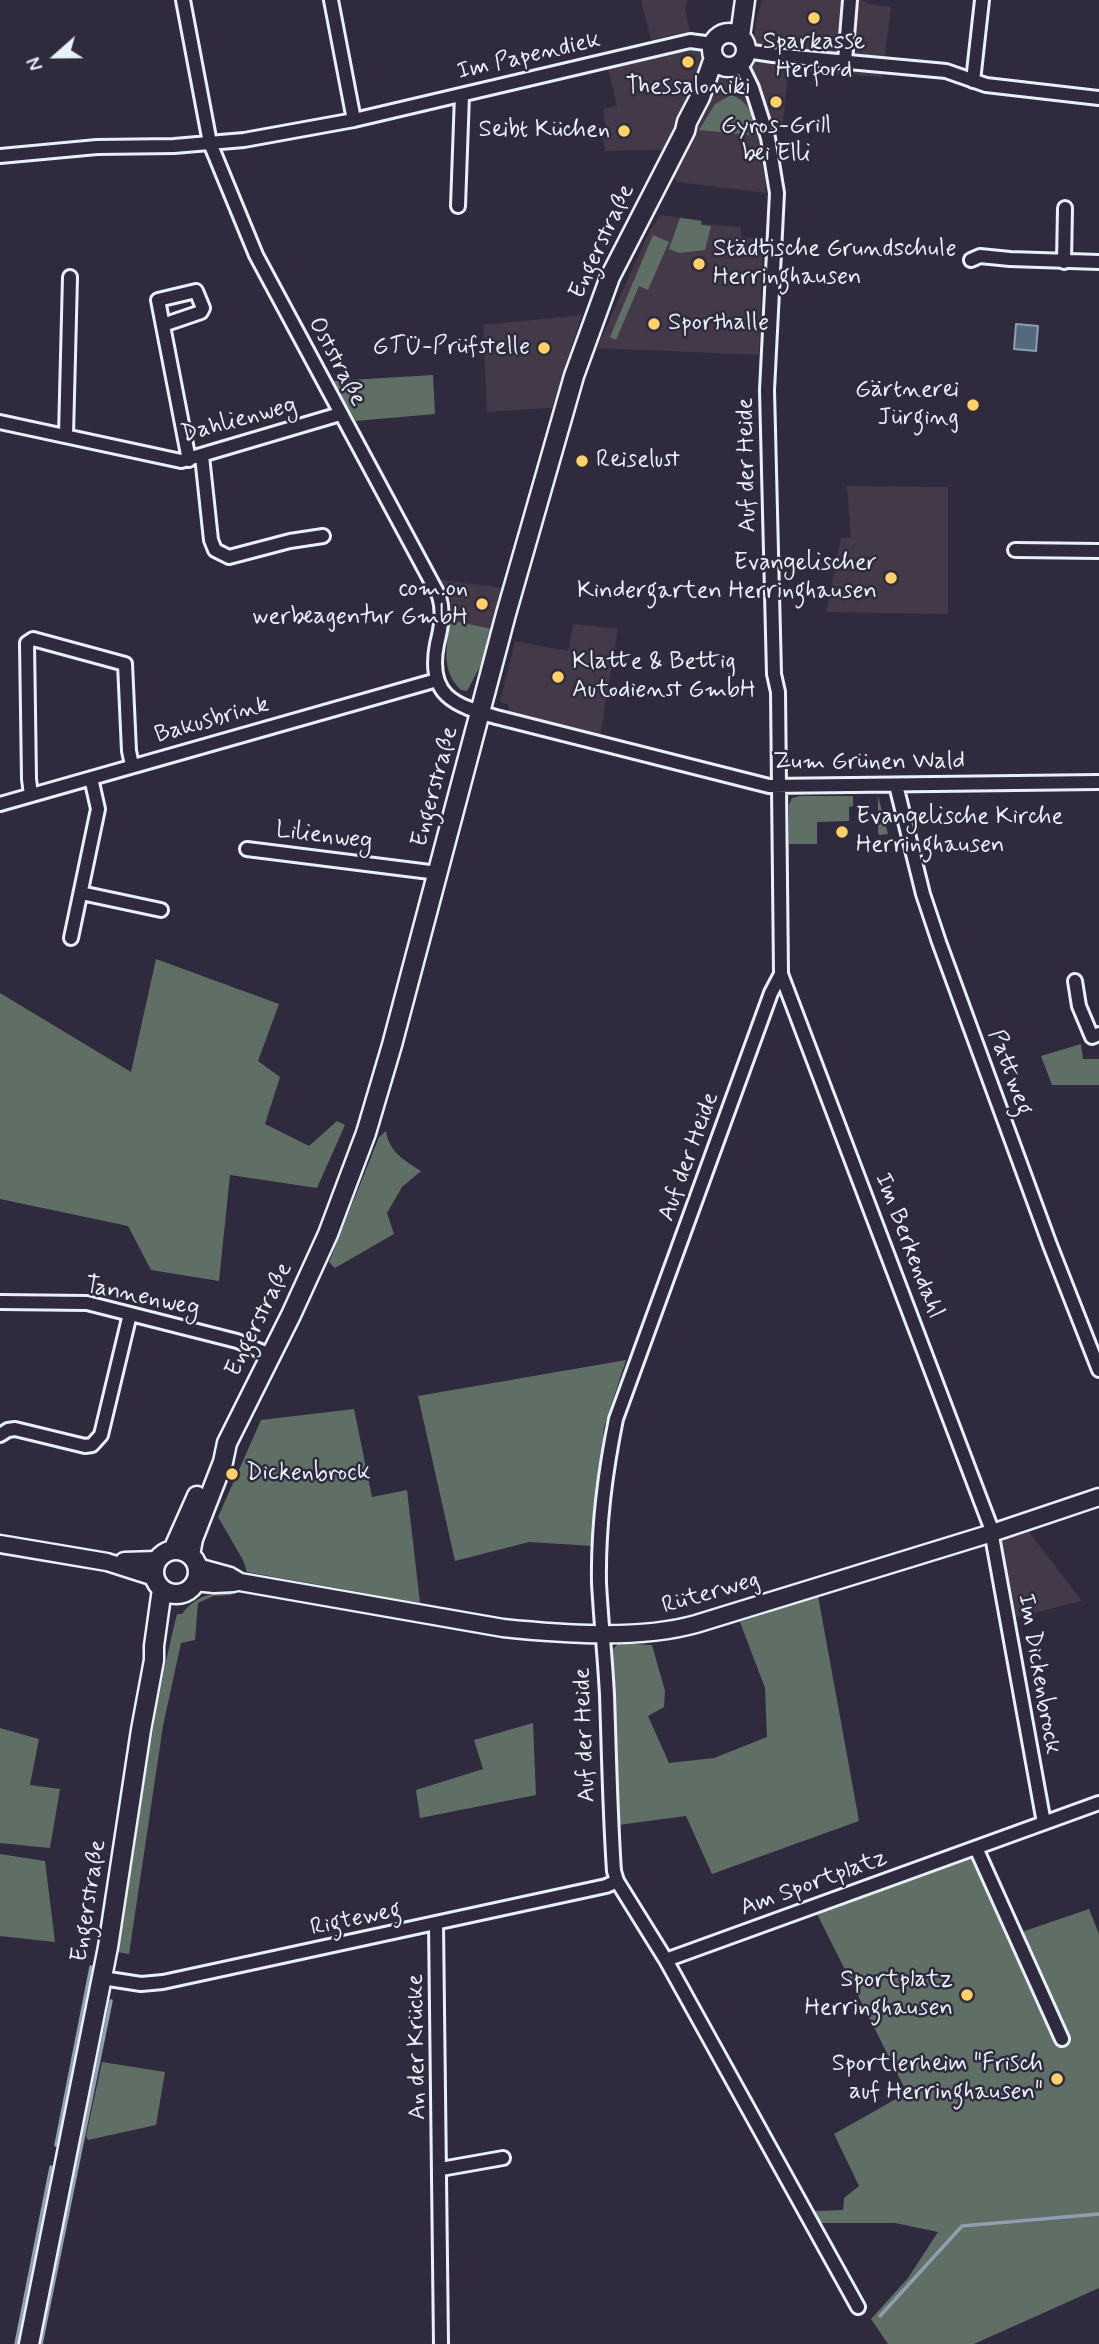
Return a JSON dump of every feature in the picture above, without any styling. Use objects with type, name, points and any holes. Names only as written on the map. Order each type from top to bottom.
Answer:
[{"type":"main road","name":"Engerstraße","points":[[730,50],[735,0]]},
{"type":"main road","name":"Engerstraße","points":[[189,1563],[193,1539],[223,1462],[223,1452],[328,1234],[366,1133],[542,486],[585,343],[610,277],[700,97],[730,50],[745,0]]},
{"type":"main road","points":[[167,1552],[189,1563],[189,1590],[163,1580],[167,1552]]},
{"type":"main road","name":"Engerstraße","points":[[29,2344],[102,1978],[154,1660],[163,1580]]},
{"type":"street","name":"Oststraße","points":[[183,0],[210,143],[256,255],[439,596],[442,612],[435,656],[437,680]]},
{"type":"street","points":[[331,0],[354,120]]},
{"type":"street","points":[[845,61],[850,0]]},
{"type":"street","points":[[973,81],[982,0]]},
{"type":"street","name":"Im Papendiek","points":[[0,156],[97,147],[244,140],[354,120],[690,41],[730,50],[946,71],[986,85],[1099,98]]},
{"type":"street","name":"Auf der Heide","points":[[730,50],[760,112],[773,159],[777,193],[768,350],[767,431],[774,674],[778,692],[781,974],[771,993],[616,1419],[608,1458],[600,1541],[609,1793],[617,1881],[666,1961],[858,2307]]},
{"type":"street","points":[[458,206],[462,95]]},
{"type":"street","points":[[1064,262],[1065,208]]},
{"type":"street","points":[[971,260],[980,256],[1099,262]]},
{"type":"street","points":[[66,435],[70,277]]},
{"type":"street","points":[[163,325],[215,550],[222,555],[236,556],[290,541],[323,536]]},
{"type":"street","name":"Dahlienweg","points":[[0,422],[181,461],[340,414]]},
{"type":"street","points":[[1015,550],[1099,551]]},
{"type":"street","points":[[31,795],[27,643],[38,639],[125,664],[132,765]]},
{"type":"street","points":[[437,680],[449,699],[458,705],[481,712]]},
{"type":"street","name":"Bakusbrink","points":[[0,804],[437,680]]},
{"type":"street","name":"Zum Grünen Wald","points":[[481,712],[769,786],[1099,782]]},
{"type":"street","points":[[71,938],[97,809],[91,778]]},
{"type":"street","name":"Pattweg","points":[[896,785],[923,894],[939,942],[1050,1245],[1099,1370]]},
{"type":"street","name":"Lilienweg","points":[[247,849],[438,873]]},
{"type":"street","points":[[81,893],[161,910]]},
{"type":"street","name":"Im Berkendahl","points":[[781,974],[992,1533]]},
{"type":"street","points":[[1075,981],[1079,1006],[1092,1037],[1099,1034]]},
{"type":"street","name":"Tannenweg","points":[[0,1302],[87,1303],[237,1341],[270,1355]]},
{"type":"street","points":[[0,1435],[15,1429],[85,1446],[97,1441],[101,1435],[130,1314]]},
{"type":"street","name":"Rüterweg","points":[[189,1563],[214,1584],[240,1582],[503,1628],[656,1633],[675,1630],[992,1533],[1099,1497]]},
{"type":"street","name":"Im Dickenbrock","points":[[992,1533],[1044,1823]]},
{"type":"street","points":[[0,1544],[107,1562],[163,1580]]},
{"type":"street","name":"Am Sportplatz","points":[[666,1961],[1099,1803]]},
{"type":"street","points":[[976,1848],[1062,2039]]},
{"type":"street","name":"Rigteweg","points":[[102,1978],[141,1984],[163,1982],[436,1924],[606,1886],[617,1881]]},
{"type":"street","name":"An der Krücke","points":[[436,1924],[442,2344]]},
{"type":"street","points":[[441,2169],[503,2158]]},
{"type":"shaded area","points":[[641,0],[687,0],[685,10],[690,31],[651,40]]},
{"type":"shaded area","points":[[762,0],[862,0],[869,4],[891,7],[882,77],[788,70],[783,123],[764,153],[766,193],[676,182],[662,150],[605,151],[603,138],[607,137],[603,109],[617,106],[608,68],[690,45],[697,46],[725,66],[741,65],[752,60],[756,20]]},
{"type":"shaded area","name":"Städtische Grundschule Herringhausen","points":[[660,215],[702,220],[702,224],[741,227],[741,237],[763,239],[759,355],[597,348],[649,232]]},
{"type":"shaded area","points":[[582,315],[552,408],[487,412],[483,325]]},
{"type":"shaded area","name":"Evangelischer Kindergarten Herringhausen","points":[[847,486],[948,487],[948,614],[826,612],[841,538],[851,538]]},
{"type":"shaded area","points":[[442,580],[503,588],[492,629],[450,620],[451,601]]},
{"type":"shaded area","name":"Klatte & Bettig Autodienst GmbH","points":[[573,624],[618,629],[600,736],[508,711],[509,705],[500,702],[515,641],[568,651]]},
{"type":"shaded area","points":[[1029,1532],[1082,1601],[1010,1619],[997,1543]]},
{"type":"green space","points":[[731,95],[737,97],[749,109],[755,132],[751,135],[699,130],[715,104]]},
{"type":"green space","points":[[680,218],[701,221],[701,225],[711,226],[705,250],[679,253],[669,249]]},
{"type":"green space","points":[[653,235],[669,242],[648,290],[639,286],[616,340],[610,337]]},
{"type":"green space","points":[[433,375],[435,414],[356,421],[333,381]]},
{"type":"green space","points":[[450,620],[492,629],[481,665],[467,691],[461,690],[454,682],[447,666]]},
{"type":"green space","points":[[853,796],[853,806],[849,807],[849,821],[817,822],[817,844],[789,844],[789,805],[792,798]]},
{"type":"green space","points":[[878,796],[888,834],[879,835],[878,832]]},
{"type":"green space","points":[[156,959],[279,1004],[258,1061],[280,1077],[265,1124],[309,1146],[337,1121],[345,1125],[317,1188],[230,1175],[219,1281],[151,1270],[128,1226],[0,1199],[0,993],[131,1072]]},
{"type":"green space","points":[[1081,1044],[1083,1059],[1099,1059],[1099,1085],[1052,1085],[1041,1056]]},
{"type":"green space","points":[[386,1131],[394,1150],[421,1171],[402,1187],[387,1213],[394,1234],[335,1268],[329,1262],[379,1137]]},
{"type":"green space","points":[[626,1360],[604,1427],[593,1546],[529,1542],[455,1561],[418,1396]]},
{"type":"green space","points":[[354,1409],[372,1497],[407,1490],[420,1603],[247,1572],[218,1517],[261,1420]]},
{"type":"green space","points":[[234,1592],[231,1595],[213,1596],[198,1603],[195,1640],[181,1643],[163,1726],[129,1954],[117,1952],[151,1740],[177,1614],[182,1614],[205,1596]]},
{"type":"green space","points":[[818,1596],[859,1821],[712,1874],[686,1816],[618,1825],[612,1650],[619,1643],[652,1645],[665,1691],[664,1707],[648,1716],[669,1763],[714,1758],[767,1737],[765,1688],[740,1622]]},
{"type":"green space","points":[[533,1723],[536,1795],[420,1818],[416,1790],[483,1769],[474,1740]]},
{"type":"green space","points":[[0,1728],[39,1739],[30,1785],[60,1789],[50,1848],[0,1843]]},
{"type":"green space","points":[[0,1854],[45,1861],[55,1942],[0,1936]]},
{"type":"green space","points":[[971,1856],[1007,1937],[1089,1909],[1099,1934],[1099,2288],[974,2344],[888,2344],[871,2319],[908,2278],[938,2232],[895,2223],[820,2223],[814,2211],[843,2210],[844,2198],[859,2186],[834,2134],[906,2091],[816,1912]]},
{"type":"green space","points":[[102,2062],[165,2072],[156,2125],[88,2140],[86,2136]]},
{"type":"water","points":[[1016,324],[1038,326],[1036,351],[1014,349]]},
{"type":"waterway","points":[[56,2145],[91,1967]]},
{"type":"waterway","points":[[41,2344],[111,2001]]},
{"type":"waterway","points":[[16,2344],[51,2167]]},
{"type":"waterway","points":[[880,2316],[962,2226],[1099,2214]]},
{"type":"place","name":"Sparkasse Herford","points":[[814,18]]},
{"type":"place","name":"Thessaloniki","points":[[688,62]]},
{"type":"place","name":"Gyros-Grill bei Elli","points":[[776,102]]},
{"type":"place","name":"Seibt Küchen","points":[[624,131]]},
{"type":"place","name":"Städtische Grundschule Herringhausen","points":[[699,264]]},
{"type":"place","name":"Sporthalle","points":[[654,324]]},
{"type":"place","name":"GTÜ-Prüfstelle","points":[[544,348]]},
{"type":"place","name":"Gärtnerei Jürging","points":[[973,405]]},
{"type":"place","name":"Reiselust","points":[[582,461]]},
{"type":"place","name":"Evangelischer Kindergarten Herringhausen","points":[[891,578]]},
{"type":"place","name":"com.on werbeagentur GmbH","points":[[482,604]]},
{"type":"place","name":"Klatte & Bettig Autodienst GmbH","points":[[558,677]]},
{"type":"place","name":"Evangelische Kirche Herringhausen","points":[[842,832]]},
{"type":"place","name":"Dickenbrock","points":[[232,1474]]},
{"type":"place","name":"Sportplatz Herringhausen","points":[[967,1995]]},
{"type":"place","name":"Sportlerheim \"Frisch auf Herringhausen\"","points":[[1057,2079]]}]
